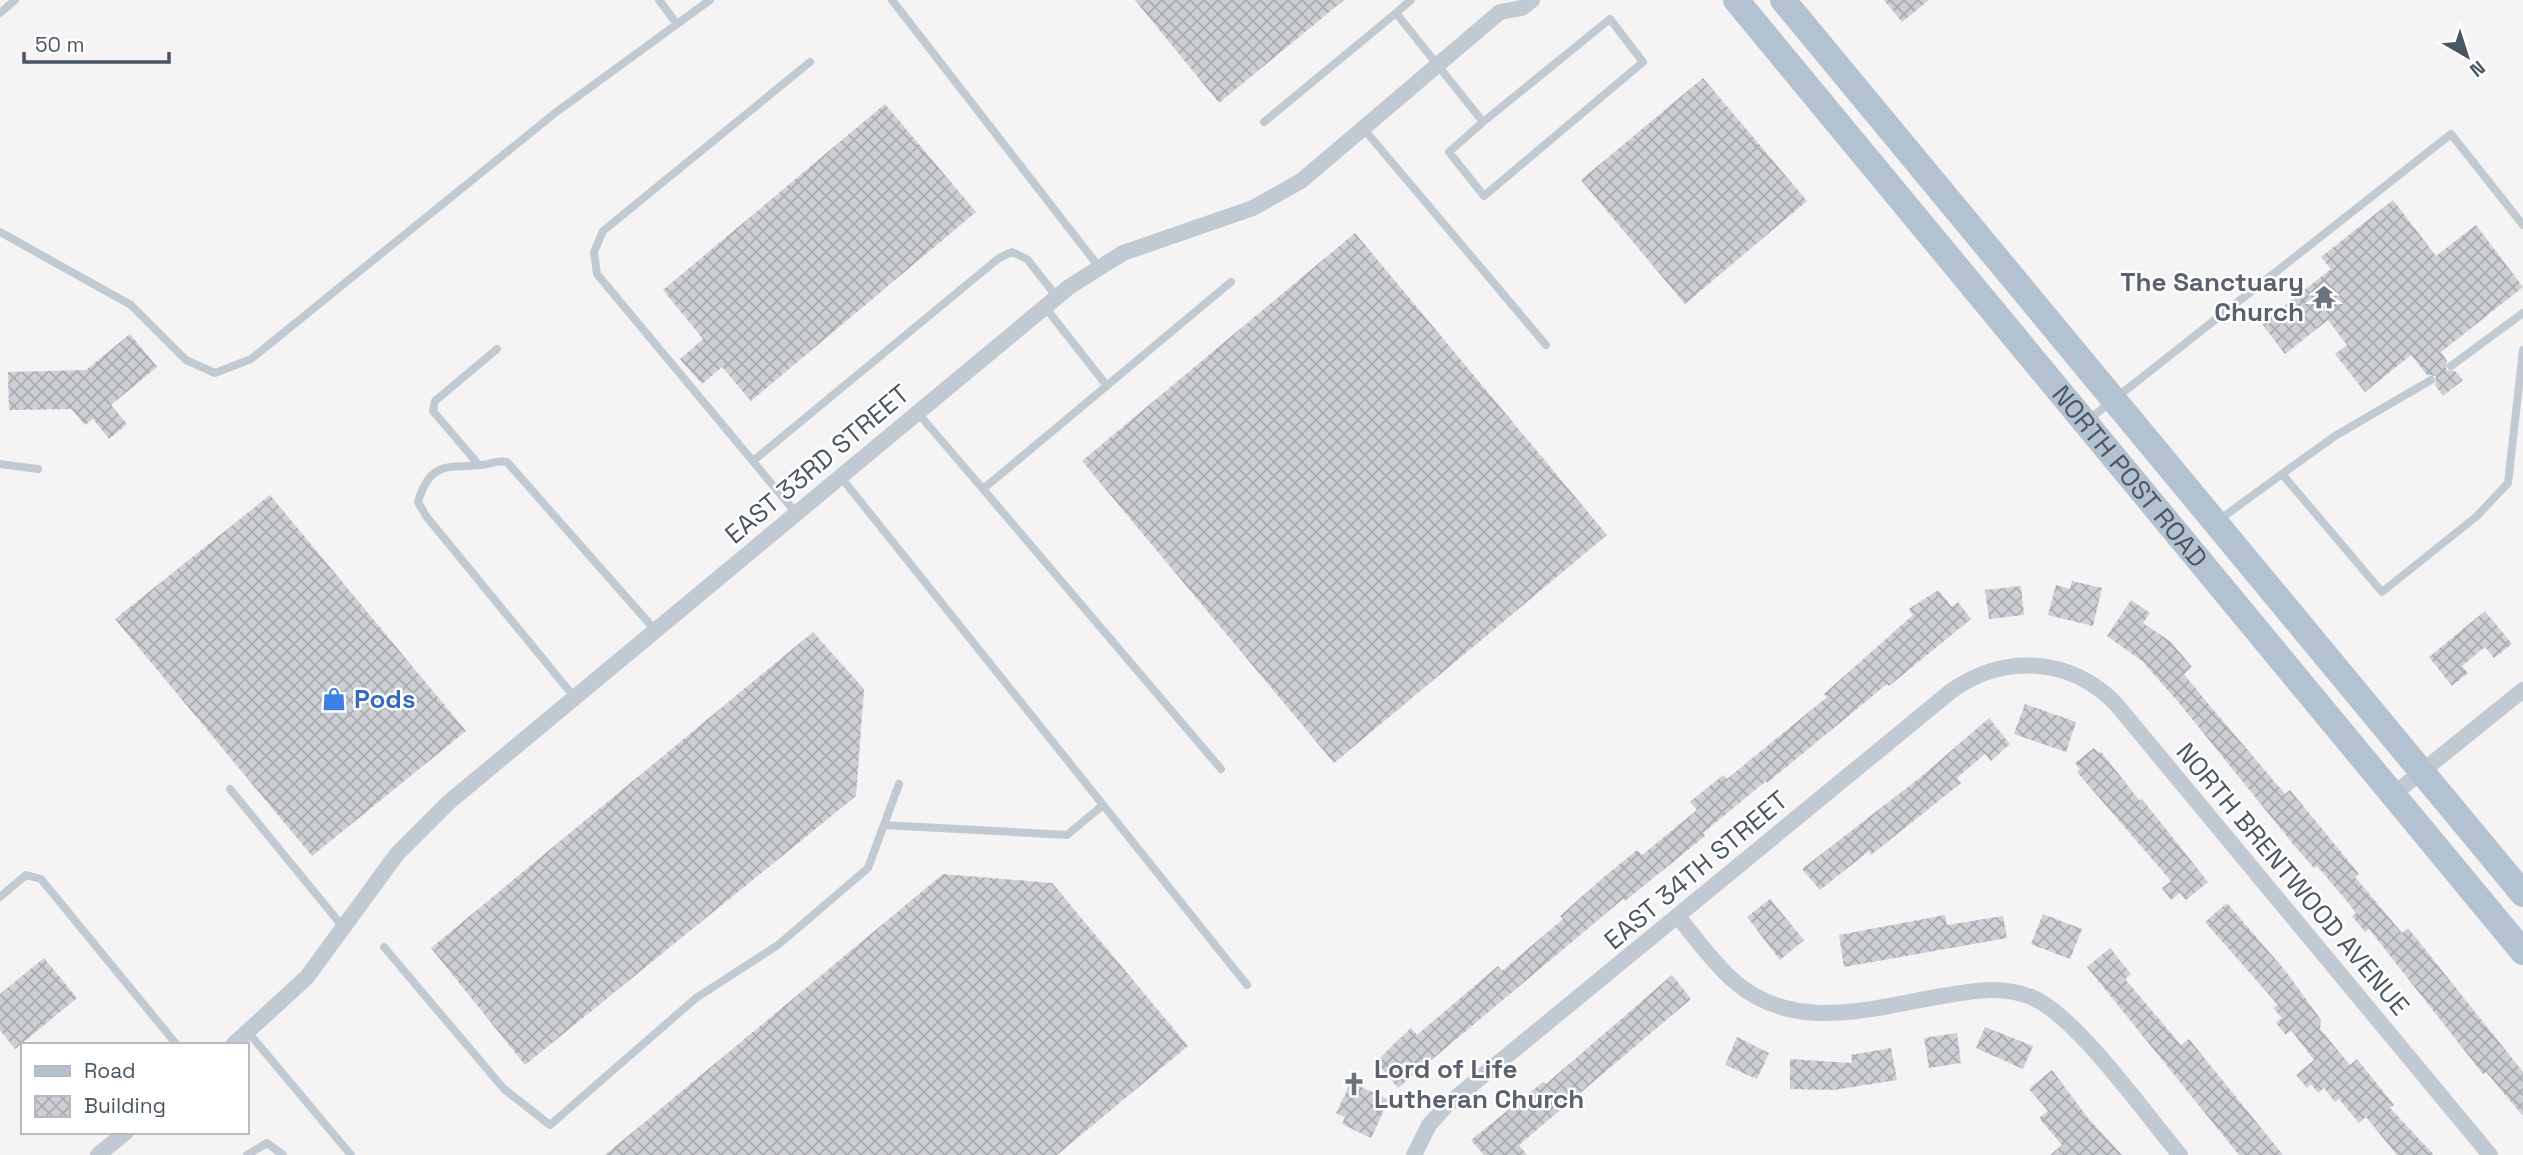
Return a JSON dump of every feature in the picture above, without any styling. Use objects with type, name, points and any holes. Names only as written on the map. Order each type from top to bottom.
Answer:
[{"type":"main road","name":"NORTH POST ROAD","points":[[1736,0],[2087,421],[2523,952]]},
{"type":"main road","name":"NORTH POST ROAD","points":[[1783,0],[2523,894]]},
{"type":"street","name":"EAST 33RD STREET","points":[[235,1043],[307,977],[345,929],[375,883],[422,827],[1051,302],[1099,267],[1161,238],[1253,208],[1301,181],[1502,6],[1522,8],[1532,0]]},
{"type":"street","name":"EAST 34TH STREET","points":[[1414,1155],[1429,1125],[1447,1105],[1957,687],[1990,670],[2036,665]]},
{"type":"street","name":"NORTH BRENTWOOD AVENUE","points":[[2036,665],[2071,673],[2096,687],[2116,704],[2490,1155]]},
{"type":"street","points":[[2394,794],[2523,690]]},
{"type":"street","points":[[1678,917],[1733,981],[1762,1001],[1788,1011],[1831,1015],[1984,989],[2031,997],[2048,1005],[2071,1025],[2180,1155]]},
{"type":"street","points":[[98,1155],[124,1134]]},
{"type":"lane","points":[[0,13],[15,0]]},
{"type":"lane","points":[[659,0],[677,24]]},
{"type":"lane","points":[[0,232],[131,305],[186,360],[215,373],[251,359],[555,113],[710,0]]},
{"type":"lane","points":[[892,0],[1099,267]]},
{"type":"lane","points":[[1264,122],[1411,0]]},
{"type":"lane","points":[[1396,13],[1483,122]]},
{"type":"lane","points":[[1610,19],[1643,62],[1484,195],[1449,152],[1483,122],[1610,19]]},
{"type":"lane","points":[[796,513],[597,274],[594,252],[603,231],[810,62]]},
{"type":"lane","points":[[1363,128],[1546,345]]},
{"type":"lane","points":[[2087,421],[2451,134],[2523,225]]},
{"type":"lane","points":[[753,461],[999,258],[1012,252],[1027,259],[1051,302],[1107,386]]},
{"type":"lane","points":[[984,489],[1231,282]]},
{"type":"lane","points":[[2451,366],[2523,313]]},
{"type":"lane","points":[[480,465],[433,411],[435,401],[498,349]]},
{"type":"lane","points":[[2282,474],[2382,593],[2477,516],[2508,483],[2523,350]]},
{"type":"lane","points":[[2216,522],[2335,436],[2431,380]]},
{"type":"lane","points":[[916,412],[1221,769]]},
{"type":"lane","points":[[575,698],[426,516],[418,502],[423,486],[441,468],[451,464],[480,465],[499,460],[508,462],[656,631]]},
{"type":"lane","points":[[0,464],[38,469]]},
{"type":"lane","points":[[840,477],[1247,985]]},
{"type":"lane","points":[[384,947],[504,1089],[550,1125],[696,998],[778,945],[868,869],[899,784]]},
{"type":"lane","points":[[230,789],[345,929]]},
{"type":"lane","points":[[884,825],[1067,835],[1103,805]]},
{"type":"lane","points":[[0,897],[26,875],[41,879],[175,1043]]},
{"type":"lane","points":[[248,1032],[351,1155]]},
{"type":"lane","points":[[247,1155],[267,1143],[283,1155]]},
{"type":"building","points":[[1135,0],[1344,0],[1219,103]]},
{"type":"building","points":[[1884,0],[1929,0],[1902,22]]},
{"type":"building","points":[[1703,78],[1807,201],[1685,304],[1581,180]]},
{"type":"building","points":[[885,104],[976,212],[751,401],[722,367],[702,384],[680,359],[703,339],[663,290]]},
{"type":"building","points":[[2393,200],[2436,256],[2476,225],[2523,287],[2441,352],[2447,361],[2446,370],[2455,371],[2463,380],[2443,396],[2435,385],[2436,376],[2427,375],[2411,355],[2365,392],[2335,354],[2347,345],[2328,320],[2285,354],[2262,324],[2331,269],[2321,257]]},
{"type":"building","points":[[1355,233],[1607,535],[1334,763],[1082,461]]},
{"type":"building","points":[[130,334],[157,367],[111,405],[127,424],[109,439],[93,419],[85,425],[71,409],[9,410],[8,372],[86,370]]},
{"type":"building","points":[[270,495],[466,731],[312,856],[115,619]]},
{"type":"building","points":[[2072,581],[2102,588],[2093,626],[2048,615],[2056,585],[2070,589]]},
{"type":"building","points":[[2021,586],[2024,615],[1989,619],[1985,590]]},
{"type":"building","points":[[1938,590],[1952,607],[1958,602],[1971,619],[1767,783],[1766,781],[1703,833],[1705,836],[1625,901],[1623,899],[1398,1088],[1376,1062],[1411,1028],[1417,1035],[1498,966],[1502,971],[1563,919],[1560,916],[1605,876],[1637,850],[1642,855],[1697,810],[1690,802],[1723,775],[1727,779],[1827,697],[1824,694],[1913,615],[1909,609]]},
{"type":"building","points":[[2131,600],[2150,613],[2143,623],[2171,642],[2192,667],[2184,674],[2205,700],[2285,794],[2290,790],[2359,874],[2355,877],[2402,933],[2408,928],[2523,1072],[2523,1116],[2486,1072],[2483,1074],[2369,929],[2365,932],[2352,916],[2356,913],[2346,900],[2317,866],[2314,868],[2293,844],[2180,704],[2142,661],[2107,636]]},
{"type":"building","points":[[2485,611],[2512,644],[2494,658],[2485,647],[2462,666],[2468,673],[2452,686],[2429,657]]},
{"type":"building","points":[[813,632],[864,689],[856,796],[525,1065],[431,948]]},
{"type":"building","points":[[2025,704],[2076,722],[2066,752],[2014,734]]},
{"type":"building","points":[[1989,718],[2010,744],[1991,761],[1985,754],[1957,778],[1961,783],[1871,855],[1869,851],[1820,890],[1802,869],[1922,776]]},
{"type":"building","points":[[2094,748],[2101,752],[2140,801],[2142,799],[2208,882],[2186,900],[2180,893],[2171,900],[2162,888],[2171,881],[2077,772],[2080,769],[2075,763]]},
{"type":"building","points":[[943,874],[1052,883],[1188,1046],[1057,1155],[605,1155]]},
{"type":"building","points":[[1770,899],[1804,940],[1780,960],[1747,917]]},
{"type":"building","points":[[2227,903],[2287,973],[2321,1020],[2320,1029],[2350,1065],[2357,1059],[2394,1105],[2390,1108],[2434,1155],[2397,1155],[2366,1117],[2359,1123],[2339,1099],[2335,1102],[2324,1088],[2318,1093],[2311,1084],[2307,1088],[2296,1075],[2314,1060],[2291,1030],[2286,1035],[2276,1023],[2282,1018],[2273,1008],[2278,1005],[2205,922]]},
{"type":"building","points":[[2043,914],[2082,929],[2070,959],[2031,944]]},
{"type":"building","points":[[1945,915],[1947,925],[2003,916],[2007,938],[1844,967],[1839,935]]},
{"type":"building","points":[[2110,948],[2131,974],[2125,979],[2181,1045],[2189,1039],[2283,1155],[2239,1155],[2087,967]]},
{"type":"building","points":[[44,958],[77,998],[15,1049],[0,1030],[0,994]]},
{"type":"building","points":[[1672,975],[1691,999],[1519,1145],[1527,1155],[1484,1155],[1471,1140],[1543,1082],[1546,1084]]},
{"type":"building","points":[[1985,1027],[2033,1046],[2023,1069],[1976,1048]]},
{"type":"building","points":[[1957,1033],[1961,1063],[1929,1068],[1924,1038]]},
{"type":"building","points":[[1737,1037],[1769,1053],[1757,1079],[1725,1065]]},
{"type":"building","points":[[1891,1048],[1897,1080],[1834,1090],[1790,1089],[1790,1059],[1852,1063],[1851,1055]]},
{"type":"building","points":[[2052,1070],[2088,1118],[2122,1155],[2050,1155],[2062,1145],[2039,1118],[2048,1111],[2029,1089]]},
{"type":"building","points":[[1351,1082],[1389,1100],[1371,1138],[1342,1124],[1345,1117],[1336,1113]]},
{"type":"place","name":"The Sanctuary Church","points":[[2324,297]]},
{"type":"place","name":"Pods","points":[[334,699]]},
{"type":"place","name":"Lord of Life Lutheran Church","points":[[1354,1084]]}]
